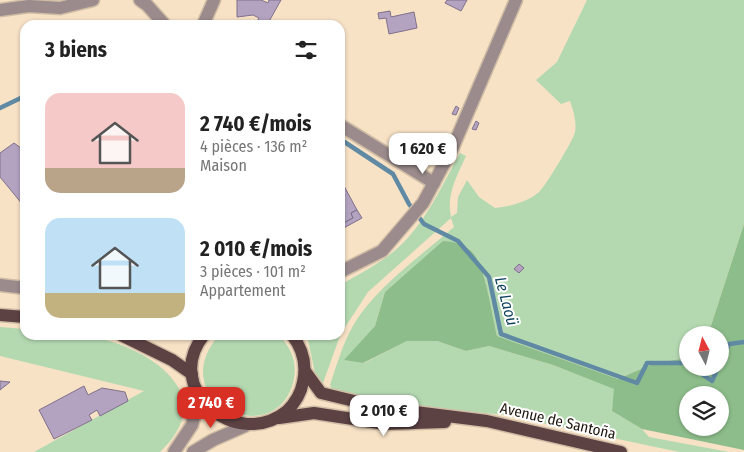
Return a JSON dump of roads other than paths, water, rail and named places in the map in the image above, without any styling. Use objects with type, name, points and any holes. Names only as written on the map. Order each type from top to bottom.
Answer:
[{"type":"main road","points":[[0,315],[20,317]]},
{"type":"main road","points":[[130,340],[172,360],[192,374]]},
{"type":"main road","points":[[202,340],[193,357],[192,374],[199,398],[211,412],[227,422],[244,426]]},
{"type":"main road","points":[[279,418],[293,405],[302,389],[305,371],[304,356],[298,340]]},
{"type":"main road","name":"Avenue de Santoña","points":[[305,371],[322,393],[383,408],[487,421],[622,452]]},
{"type":"main road","name":"Avenue de Santoña","points":[[244,426],[263,425],[279,418],[314,413],[385,424],[487,421]]},
{"type":"street","points":[[0,10],[29,6],[60,8],[93,0]]},
{"type":"street","points":[[140,0],[160,20]]},
{"type":"street","points":[[205,20],[214,0]]},
{"type":"street","points":[[345,269],[382,250],[422,204],[453,147],[516,0]]},
{"type":"street","points":[[345,128],[434,183]]},
{"type":"street","points":[[0,285],[20,287]]},
{"type":"street","points":[[174,452],[192,425],[199,398]]},
{"type":"street","points":[[193,452],[213,440],[244,426]]},
{"type":"waterway","name":"Le Laoü","points":[[0,108],[20,98]]},
{"type":"waterway","name":"Le Laoü","points":[[345,142],[393,174],[409,204],[424,224],[458,241],[489,277],[501,334],[637,383],[647,363],[679,363]]},
{"type":"waterway","name":"Le Laoü","points":[[729,344],[744,342]]},
{"type":"waterway","name":"Le Laoü","points":[[705,376],[712,381],[714,376]]}]
